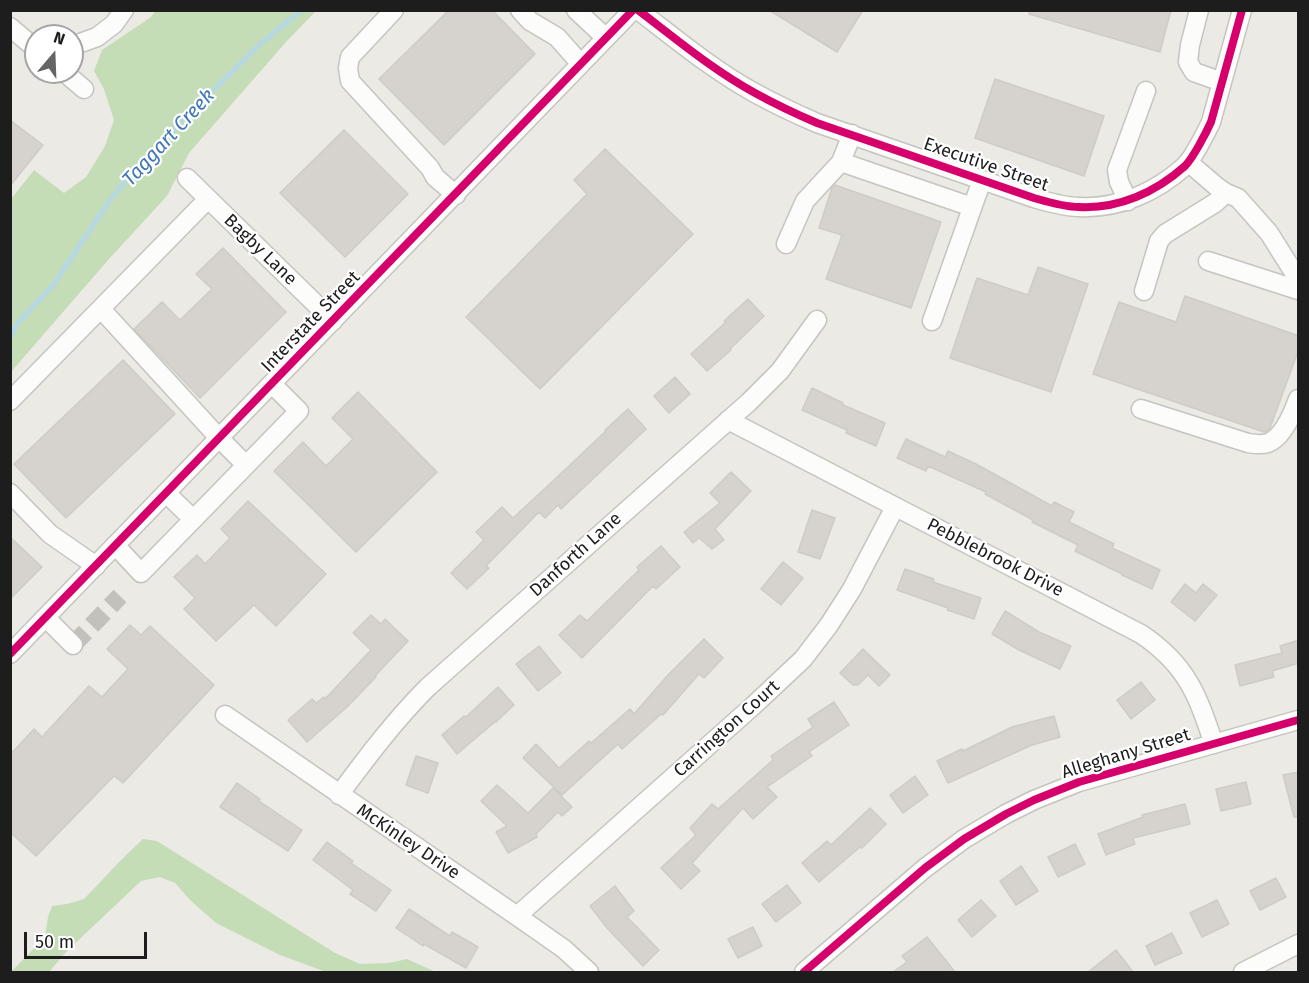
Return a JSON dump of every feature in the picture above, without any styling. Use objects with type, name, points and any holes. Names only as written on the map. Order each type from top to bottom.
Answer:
[{"type":"street","points":[[84,42],[97,37],[114,24],[124,10]]},
{"type":"street","points":[[394,10],[350,57],[348,68],[350,81],[430,168],[435,177],[456,195]]},
{"type":"street","points":[[520,10],[531,21],[556,37],[581,64]]},
{"type":"street","points":[[576,10],[606,38]]},
{"type":"street","name":"Interstate Street","points":[[10,654],[633,10]]},
{"type":"street","name":"Executive Street","points":[[638,10],[690,50],[753,93],[795,114],[1044,201],[1078,207],[1104,206],[1128,201],[1162,183],[1188,162],[1211,122],[1242,10]]},
{"type":"street","points":[[1198,10],[1188,62],[1194,72],[1222,82]]},
{"type":"street","points":[[10,27],[24,39]]},
{"type":"street","points":[[78,84],[84,89]]},
{"type":"street","points":[[1128,201],[1119,182],[1117,170],[1146,91]]},
{"type":"street","points":[[786,244],[805,201],[841,162],[852,135]]},
{"type":"street","points":[[841,162],[972,207]]},
{"type":"street","points":[[1188,162],[1216,186],[1238,198],[1269,233],[1299,279]]},
{"type":"street","name":"Bagby Lane","points":[[187,178],[333,321]]},
{"type":"street","points":[[932,321],[982,180]]},
{"type":"street","points":[[1144,291],[1159,241],[1165,234],[1215,203],[1226,193]]},
{"type":"street","points":[[10,401],[208,199]]},
{"type":"street","points":[[1208,261],[1299,290]]},
{"type":"street","points":[[101,309],[246,465]]},
{"type":"street","name":"Danforth Lane","points":[[339,795],[373,750],[428,687],[749,402],[780,371],[817,320]]},
{"type":"street","points":[[115,545],[141,573],[299,411],[272,384]]},
{"type":"street","points":[[1141,409],[1248,443],[1266,444],[1275,438],[1285,426],[1299,399]]},
{"type":"street","name":"Pebblebrook Drive","points":[[728,420],[1141,634],[1173,660],[1186,676],[1199,701],[1214,744]]},
{"type":"street","points":[[10,493],[50,534],[96,566]]},
{"type":"street","points":[[166,493],[193,519]]},
{"type":"street","name":"Carrington Court","points":[[518,916],[803,659],[829,625],[852,589],[895,507]]},
{"type":"street","points":[[46,618],[73,645]]},
{"type":"street","name":"McKinley Drive","points":[[225,715],[518,916],[589,972]]},
{"type":"street","name":"Alleghany Street","points":[[804,972],[926,868],[964,839],[1006,814],[1079,782],[1299,720]]},
{"type":"street","points":[[1243,972],[1299,944]]},
{"type":"green space","points":[[155,11],[316,11],[189,153],[167,196],[11,372],[11,199],[34,170],[64,193],[86,177],[105,146],[114,120],[104,89],[94,71],[102,50],[151,17]]},
{"type":"green space","points":[[143,839],[157,841],[335,953],[360,964],[389,963],[407,959],[436,972],[326,972],[280,955],[216,923],[175,883],[160,877],[141,881],[67,951],[49,972],[11,972],[45,937],[52,906],[84,899]]},
{"type":"building","points":[[449,10],[492,10],[535,54],[444,145],[379,79]]},
{"type":"building","points":[[769,10],[863,10],[837,52]]},
{"type":"building","points":[[1030,10],[1171,10],[1160,52],[1029,14]]},
{"type":"building","points":[[995,79],[1104,116],[1084,176],[975,138]]},
{"type":"building","points":[[10,120],[43,145],[10,186]]},
{"type":"building","points":[[344,130],[408,194],[345,257],[280,193]]},
{"type":"building","points":[[605,149],[693,234],[540,389],[466,317],[587,194],[574,180]]},
{"type":"building","points":[[835,185],[941,222],[911,308],[826,279],[842,235],[819,228]]},
{"type":"building","points":[[223,248],[286,312],[200,398],[134,329],[162,302],[180,320],[212,289],[196,274]]},
{"type":"building","points":[[1038,267],[1088,284],[1051,392],[950,358],[977,278],[1028,295]]},
{"type":"building","points":[[1185,296],[1299,336],[1299,349],[1267,431],[1264,432],[1093,374],[1119,302],[1176,322]]},
{"type":"building","points":[[748,299],[764,316],[707,371],[691,354]]},
{"type":"building","points":[[123,360],[175,414],[66,518],[14,464]]},
{"type":"building","points":[[675,377],[690,394],[669,413],[654,396]]},
{"type":"building","points":[[812,388],[843,405],[885,423],[876,446],[802,410]]},
{"type":"building","points":[[358,392],[437,472],[356,552],[274,471],[303,442],[326,466],[353,439],[332,418]]},
{"type":"building","points":[[628,409],[646,429],[561,509],[558,505],[545,518],[539,512],[486,566],[489,568],[467,589],[451,573],[484,540],[476,532],[502,507],[513,518]]},
{"type":"building","points":[[906,439],[945,457],[948,451],[1052,506],[1054,502],[1074,512],[1069,522],[1114,544],[1112,548],[1160,570],[1152,589],[1075,551],[1078,545],[1032,522],[1033,520],[985,494],[986,492],[928,466],[926,471],[897,458]]},
{"type":"building","points":[[731,472],[751,491],[715,529],[724,540],[712,549],[699,538],[693,543],[684,532],[720,503],[710,493]]},
{"type":"building","points":[[248,501],[326,574],[276,626],[254,605],[216,641],[184,609],[195,598],[174,577],[197,555],[205,564],[230,538],[221,529]]},
{"type":"building","points":[[812,510],[835,518],[820,559],[798,552]]},
{"type":"building","points":[[10,537],[42,567],[10,599]]},
{"type":"building","points":[[661,546],[680,567],[656,589],[653,586],[582,658],[559,635],[580,615],[587,621],[639,570],[637,567]]},
{"type":"building","points":[[783,562],[803,578],[781,605],[761,589]]},
{"type":"building","points":[[905,569],[934,579],[933,582],[981,598],[974,619],[897,590]]},
{"type":"building","points":[[1185,584],[1196,593],[1203,584],[1217,595],[1195,621],[1171,602]]},
{"type":"building","points":[[1005,611],[1039,632],[1071,646],[1060,669],[1019,650],[992,634]]},
{"type":"building","points":[[371,615],[381,624],[385,619],[408,641],[347,707],[307,742],[288,720],[312,699],[316,703],[324,697],[325,699],[371,650],[353,633]]},
{"type":"building","points":[[130,625],[141,635],[150,626],[214,685],[123,783],[114,776],[36,856],[10,832],[10,755],[34,729],[42,737],[89,686],[102,697],[128,669],[107,649]]},
{"type":"building","points":[[704,639],[723,658],[704,678],[699,674],[663,715],[661,714],[622,749],[618,744],[562,795],[523,758],[536,744],[559,768],[630,709],[634,714]]},
{"type":"building","points":[[1299,640],[1299,663],[1272,671],[1274,677],[1240,686],[1235,665],[1282,653],[1280,646]]},
{"type":"building","points":[[539,646],[561,673],[538,691],[516,664]]},
{"type":"building","points":[[863,649],[890,675],[879,686],[868,675],[858,685],[853,685],[840,673]]},
{"type":"building","points":[[1141,682],[1155,700],[1131,719],[1117,700]]},
{"type":"building","points":[[498,687],[514,705],[457,754],[442,735],[464,716],[466,717]]},
{"type":"building","points":[[834,702],[849,725],[809,752],[812,756],[767,787],[777,797],[753,819],[743,808],[692,863],[700,871],[681,889],[661,868],[696,835],[690,828],[712,804],[718,809],[773,760],[771,756],[813,727],[808,719]]},
{"type":"building","points":[[1054,716],[1060,737],[1032,745],[948,783],[937,761],[1012,727]]},
{"type":"building","points":[[416,756],[438,763],[428,793],[406,785]]},
{"type":"building","points":[[1299,772],[1299,817],[1294,817],[1283,775]]},
{"type":"building","points":[[915,776],[928,795],[903,813],[890,795]]},
{"type":"building","points":[[1246,782],[1251,804],[1221,811],[1216,789]]},
{"type":"building","points":[[237,783],[302,830],[288,851],[220,807]]},
{"type":"building","points":[[497,785],[528,813],[553,788],[572,807],[562,816],[558,812],[536,834],[537,837],[508,853],[496,832],[507,826],[481,801]]},
{"type":"building","points":[[1185,804],[1190,824],[1133,838],[1135,844],[1106,855],[1098,834],[1143,817],[1142,815]]},
{"type":"building","points":[[870,808],[886,824],[862,848],[860,847],[819,882],[802,863],[827,841],[831,845]]},
{"type":"building","points":[[327,842],[353,861],[351,863],[391,890],[376,911],[350,894],[353,890],[313,860]]},
{"type":"building","points":[[1075,844],[1085,864],[1058,877],[1048,857]]},
{"type":"building","points":[[1021,866],[1038,891],[1016,905],[1000,881]]},
{"type":"building","points":[[1276,878],[1286,897],[1260,910],[1250,891]]},
{"type":"building","points":[[787,885],[801,903],[776,922],[762,904]]},
{"type":"building","points":[[615,886],[634,911],[627,917],[659,950],[643,966],[607,928],[590,906]]},
{"type":"building","points":[[981,900],[996,916],[972,937],[958,920]]},
{"type":"building","points":[[1217,900],[1229,924],[1202,937],[1190,913]]},
{"type":"building","points":[[409,909],[450,936],[452,932],[478,947],[466,968],[424,944],[423,946],[396,928]]},
{"type":"building","points":[[753,927],[762,946],[738,958],[728,939]]},
{"type":"building","points":[[1172,933],[1182,953],[1155,965],[1146,946]]},
{"type":"building","points":[[927,937],[955,972],[893,972],[907,962],[902,956]]},
{"type":"building","points":[[1116,950],[1133,972],[1088,972]]},
{"type":"waterway","name":"Taggart Creek","points":[[10,338],[17,324],[54,284],[108,203],[138,165],[260,44],[302,10]]},
{"type":"tunnel","points":[[73,645],[120,596]]},
{"type":"cycle path","points":[[10,654],[633,10]]},
{"type":"cycle path","points":[[638,10],[695,54],[739,84],[809,120],[1034,198],[1079,207],[1108,205],[1136,197],[1162,184],[1185,166],[1211,122],[1242,10]]},
{"type":"cycle path","points":[[804,972],[925,868],[964,839],[1006,814],[1079,782],[1298,720]]}]
